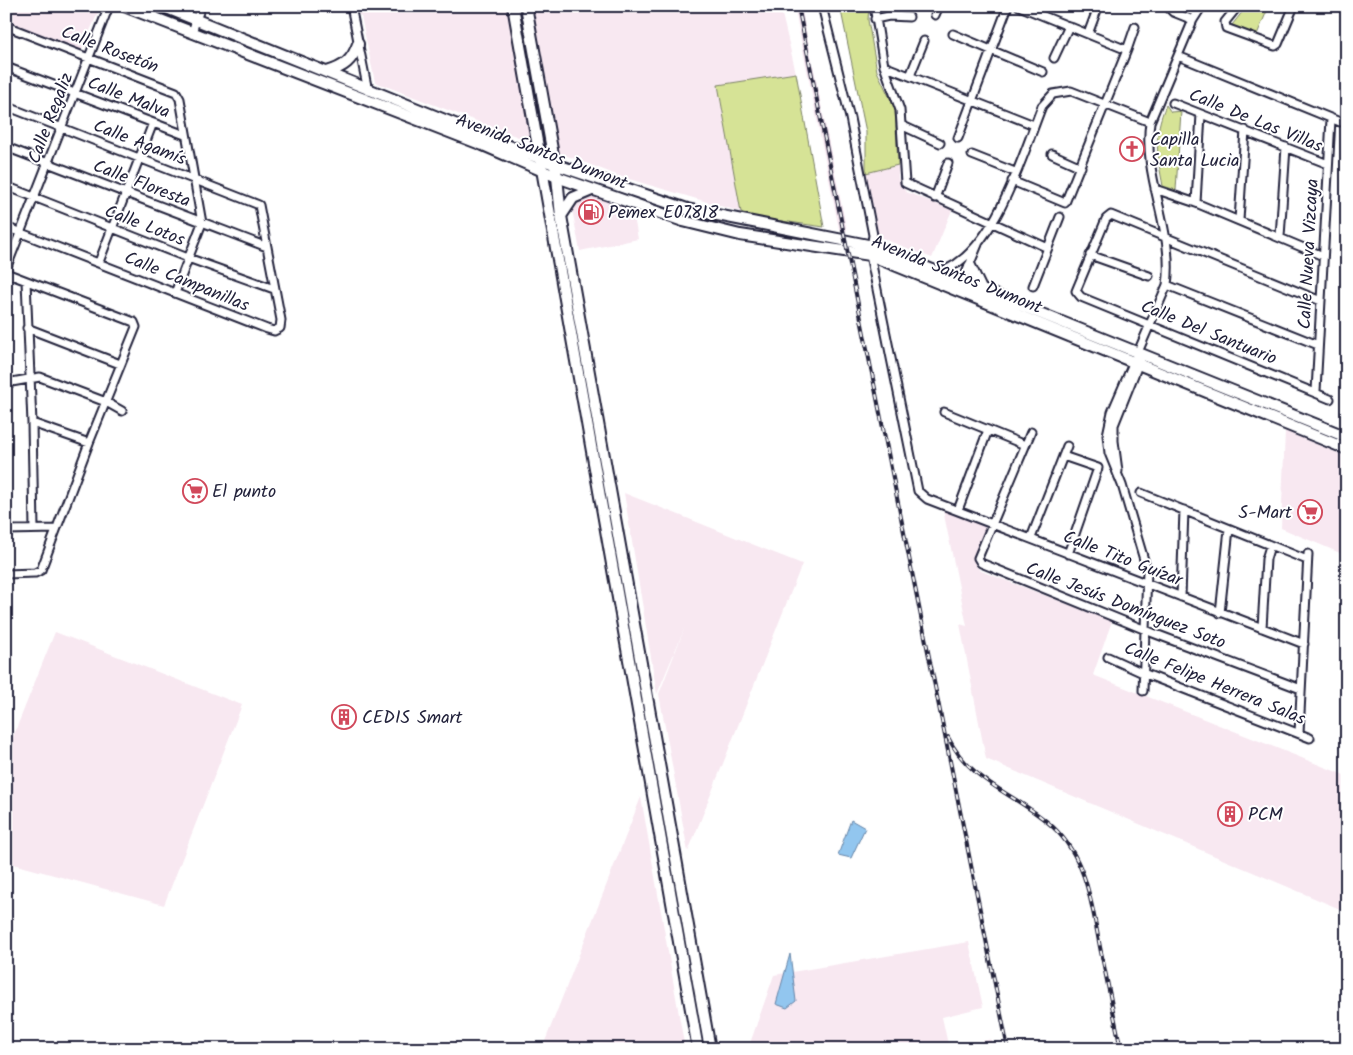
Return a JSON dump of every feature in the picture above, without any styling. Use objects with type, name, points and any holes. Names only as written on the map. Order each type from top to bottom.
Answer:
[{"type":"main road","name":"Avenida Santos Dumont","points":[[124,6],[369,102],[541,158],[687,210],[762,226],[853,241],[868,251],[958,292],[1139,355]]},
{"type":"main road","name":"Avenida Santos Dumont","points":[[162,6],[368,87],[485,140],[557,176],[592,190],[683,221],[740,235],[849,251],[868,251],[940,272],[1139,355],[1347,449]]},
{"type":"main road","points":[[513,6],[698,1049]]},
{"type":"main road","points":[[526,6],[557,176],[561,216],[710,1049]]},
{"type":"main road","points":[[326,72],[347,63],[353,58],[358,44]]},
{"type":"main road","points":[[561,216],[573,198],[592,190]]},
{"type":"main road","points":[[970,266],[982,290]]},
{"type":"main road","points":[[1139,355],[1347,437]]},
{"type":"main road","points":[[660,834],[670,831]]},
{"type":"street","name":"Calle Regaliz","points":[[6,269],[22,233],[109,6]]},
{"type":"street","points":[[192,32],[201,6]]},
{"type":"street","points":[[351,6],[368,87],[369,102]]},
{"type":"street","points":[[822,6],[836,69],[850,118],[867,212],[873,234],[868,251]]},
{"type":"street","points":[[874,6],[884,66],[900,110],[903,126],[905,183],[1048,248]]},
{"type":"street","points":[[935,15],[938,6]]},
{"type":"street","points":[[958,138],[1008,6]]},
{"type":"street","points":[[1020,6],[1032,9],[1127,50]]},
{"type":"street","points":[[1167,6],[1173,12],[1193,20]]},
{"type":"street","points":[[1142,691],[1147,585],[1145,561],[1118,471],[1107,443],[1108,424],[1139,355],[1167,285],[1169,265],[1148,150],[1150,122],[1193,20],[1200,10],[1180,6]]},
{"type":"street","points":[[1238,6],[1226,22],[1226,28],[1274,46],[1278,44],[1294,6]]},
{"type":"street","points":[[1088,34],[1097,10]]},
{"type":"street","points":[[875,19],[888,16],[909,17]]},
{"type":"street","name":"Calle Rosetón","points":[[6,26],[174,90],[180,99],[184,135]]},
{"type":"street","points":[[1054,58],[1069,26]]},
{"type":"street","points":[[1012,181],[1065,203],[1127,50],[1134,27]]},
{"type":"street","points":[[953,34],[1043,72]]},
{"type":"street","points":[[910,76],[924,41]]},
{"type":"street","points":[[1178,56],[1340,122]]},
{"type":"street","points":[[884,66],[1034,124]]},
{"type":"street","name":"Calle Malva","points":[[6,67],[76,92],[184,135]]},
{"type":"street","points":[[940,272],[956,266],[980,242],[994,224],[1034,124],[1047,99],[1058,92],[1071,90],[1150,122]]},
{"type":"street","name":"Calle De Las Villas","points":[[1173,103],[1328,164]]},
{"type":"street","name":"Calle Agamís","points":[[6,106],[194,178],[257,204],[261,208]]},
{"type":"street","points":[[1196,203],[1201,114]]},
{"type":"street","name":"Calle Nueva Vizcaya","points":[[1316,391],[1330,119]]},
{"type":"street","points":[[99,262],[153,123]]},
{"type":"street","points":[[903,126],[940,143]]},
{"type":"street","points":[[1239,220],[1245,130]]},
{"type":"street","points":[[175,293],[202,223],[184,135]]},
{"type":"street","name":"Calle Floresta","points":[[6,146],[266,248]]},
{"type":"street","points":[[1280,237],[1286,147]]},
{"type":"street","points":[[972,154],[1015,172]]},
{"type":"street","points":[[1052,154],[1081,167]]},
{"type":"street","points":[[935,198],[948,163]]},
{"type":"street","name":"Calle Lotos","points":[[6,186],[188,258],[274,289]]},
{"type":"street","points":[[1155,189],[1239,220],[1323,256]]},
{"type":"street","name":"Calle Campanillas","points":[[6,227],[274,331],[280,328],[281,320],[266,248],[261,208]]},
{"type":"street","points":[[1150,276],[1090,255],[1109,216],[1114,215],[1165,238],[1321,301]]},
{"type":"street","points":[[1033,286],[1060,217]]},
{"type":"street","points":[[958,292],[980,242]]},
{"type":"street","name":"Calle Tito Guízar","points":[[868,251],[915,484],[922,496],[1147,585],[1304,644]]},
{"type":"street","name":"Calle Del Santuario","points":[[1090,255],[1076,292],[1081,297],[1316,391],[1330,399]]},
{"type":"street","points":[[6,273],[134,322],[136,329],[120,364],[41,570],[35,573],[6,574]]},
{"type":"street","points":[[26,281],[34,529]]},
{"type":"street","points":[[1167,285],[1318,345]]},
{"type":"street","points":[[27,328],[120,364]]},
{"type":"street","points":[[6,383],[40,378],[106,402],[122,411]]},
{"type":"street","points":[[944,412],[1025,445]]},
{"type":"street","points":[[32,423],[89,443]]},
{"type":"street","points":[[958,510],[988,430]]},
{"type":"street","points":[[992,524],[1031,432]]},
{"type":"street","points":[[1031,538],[1067,446]]},
{"type":"street","points":[[1063,456],[1098,468],[1115,463]]},
{"type":"street","points":[[1068,554],[1098,468]]},
{"type":"street","points":[[1142,493],[1270,546],[1308,557],[1300,733]]},
{"type":"street","points":[[1181,597],[1184,510]]},
{"type":"street","name":"Calle Jesús Domínguez Soto","points":[[992,524],[978,558],[981,563],[1145,630],[1301,688]]},
{"type":"street","points":[[1220,613],[1229,528]]},
{"type":"street","points":[[6,530],[56,529]]},
{"type":"street","points":[[1262,628],[1266,560],[1270,546]]},
{"type":"street","name":"Calle Felipe Herrera Salas","points":[[1108,657],[1310,738]]},
{"type":"shaded area","points":[[6,6],[101,6],[81,51],[6,20]]},
{"type":"shaded area","points":[[342,6],[780,6],[796,73],[718,86],[741,212],[622,177],[375,82],[361,16]]},
{"type":"shaded area","points":[[794,6],[801,6],[847,231],[839,229]]},
{"type":"shaded area","points":[[898,165],[898,179],[906,192],[952,210],[932,258],[879,237],[866,173]]},
{"type":"shaded area","points":[[589,195],[633,211],[638,239],[580,251],[571,204]]},
{"type":"shaded area","points":[[1285,431],[1347,457],[1347,556],[1281,528]]},
{"type":"shaded area","points":[[624,493],[802,564],[688,852],[659,694],[685,627],[657,694]]},
{"type":"shaded area","points":[[943,510],[985,525],[975,555],[975,565],[981,571],[1112,621],[1093,675],[1347,776],[1347,912],[986,759],[960,624],[967,626]]},
{"type":"shaded area","points":[[55,632],[242,705],[164,905],[6,862],[6,754]]},
{"type":"shaded area","points":[[641,797],[685,1049],[542,1049]]},
{"type":"shaded area","points":[[969,942],[983,1007],[942,1017],[949,1049],[748,1049],[774,975]]},
{"type":"shaded area","points":[[991,1039],[993,1049],[949,1049]]},
{"type":"green space","points":[[840,6],[869,6],[868,20],[877,71],[895,109],[898,165],[866,173],[866,132]]},
{"type":"green space","points":[[1247,6],[1269,6],[1256,37],[1232,25]]},
{"type":"green space","points":[[796,73],[824,227],[754,217],[741,212],[718,85]]},
{"type":"green space","points":[[1166,105],[1171,112],[1181,111],[1176,190],[1163,186],[1158,155],[1159,126]]},
{"type":"water","points":[[851,820],[865,828],[851,858],[838,855]]},
{"type":"water","points":[[790,954],[796,1001],[787,1008],[776,1004]]},
{"type":"railway","points":[[798,6],[1008,1049]]},
{"type":"railway","points":[[948,737],[957,753],[969,766],[996,787],[1040,816],[1065,840],[1074,854],[1087,885],[1121,1049]]},
{"type":"place","name":"Capilla Santa Lucia","points":[[1132,149]]},
{"type":"place","name":"Pemex E07818","points":[[591,212]]},
{"type":"place","name":"El punto","points":[[195,491]]},
{"type":"place","name":"S-Mart","points":[[1310,512]]},
{"type":"place","name":"CEDIS Smart","points":[[344,717]]},
{"type":"place","name":"PCM","points":[[1230,814]]}]
